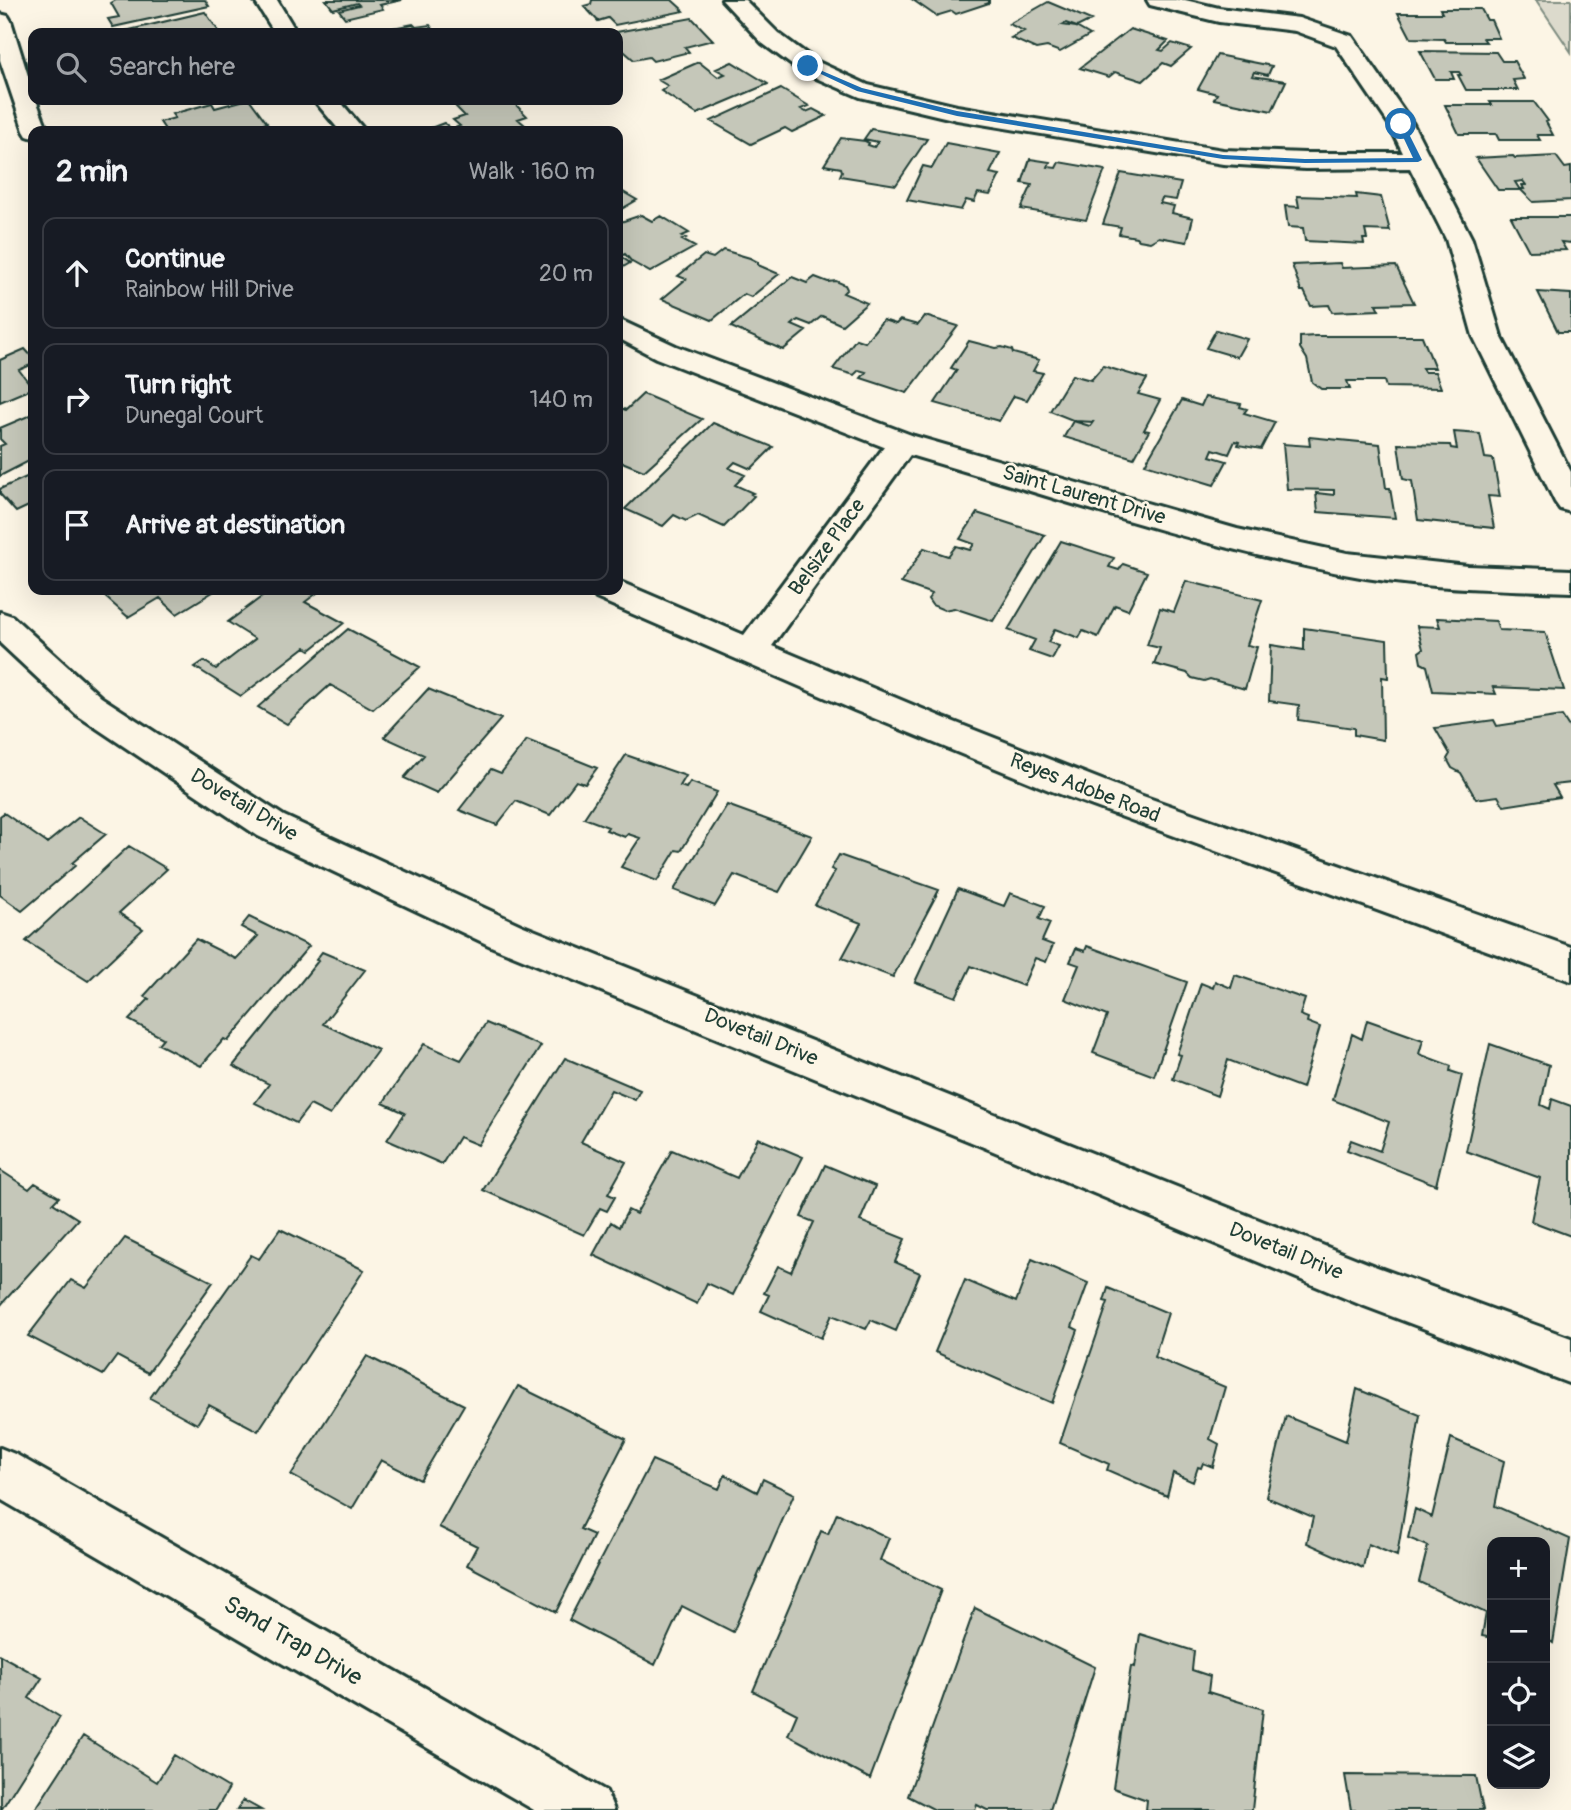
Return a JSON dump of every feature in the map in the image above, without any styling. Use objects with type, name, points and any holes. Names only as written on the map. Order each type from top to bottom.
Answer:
[{"type":"street","points":[[265,0],[284,28]]},
{"type":"street","points":[[733,0],[770,38],[808,66],[860,90],[957,113],[1223,157],[1305,161],[1418,160]]},
{"type":"street","points":[[1158,0],[1219,15],[1299,25],[1344,41],[1401,124],[1459,239],[1487,336],[1571,502]]},
{"type":"street","points":[[0,21],[24,104],[34,126]]},
{"type":"street","points":[[330,105],[349,126]]},
{"type":"street","name":"Saint Laurent Drive","points":[[623,330],[666,352],[904,443],[1236,540],[1347,564],[1468,577],[1571,581]]},
{"type":"street","name":"Belsize Place","points":[[750,651],[904,443]]},
{"type":"street","name":"Reyes Adobe Road","points":[[620,595],[914,722],[1129,806],[1477,928],[1571,964]]},
{"type":"street","name":"Dovetail Drive","points":[[0,624],[89,706],[271,826],[508,936],[1001,1134],[1375,1289],[1571,1361]]},
{"type":"street","name":"Sand Trap Drive","points":[[0,1472],[587,1810]]},
{"type":"shaded area","points":[[1536,0],[1571,0],[1571,52]]},
{"type":"building","points":[[116,0],[205,0],[209,6],[113,27],[108,19],[119,17],[111,3]]},
{"type":"building","points":[[326,0],[402,0],[380,5],[383,9],[345,18],[339,10],[359,5],[357,3],[333,9]]},
{"type":"building","points":[[592,0],[672,0],[684,11],[615,25],[608,18],[598,21],[584,6],[591,4]]},
{"type":"building","points":[[913,0],[989,0],[989,3],[956,14],[952,11],[936,16]]},
{"type":"building","points":[[1048,2],[1091,20],[1077,27],[1066,23],[1062,25],[1076,27],[1090,35],[1060,52],[1047,47],[1036,49],[1011,38],[1024,31],[1009,24]]},
{"type":"building","points":[[1440,9],[1481,9],[1487,20],[1491,20],[1499,38],[1483,38],[1486,42],[1446,42],[1444,39],[1411,38],[1398,13],[1442,13]]},
{"type":"building","points":[[205,12],[216,28],[138,28]]},
{"type":"building","points":[[692,18],[713,40],[685,47],[689,52],[653,61],[649,57],[634,60],[623,50],[623,31]]},
{"type":"building","points":[[413,24],[416,27],[430,25],[432,28],[392,28]]},
{"type":"building","points":[[1130,29],[1168,41],[1159,50],[1163,51],[1172,43],[1191,49],[1171,66],[1163,63],[1143,81],[1115,72],[1109,77],[1080,68]]},
{"type":"building","points":[[1420,51],[1496,52],[1502,61],[1514,61],[1524,79],[1513,80],[1518,90],[1466,90],[1459,72],[1451,72],[1454,79],[1435,79]]},
{"type":"building","points":[[1217,55],[1272,66],[1268,75],[1254,72],[1252,76],[1286,81],[1272,111],[1214,99],[1217,94],[1198,89]]},
{"type":"building","points":[[699,62],[718,77],[725,74],[716,69],[732,62],[768,84],[697,114],[661,91],[668,86],[658,80]]},
{"type":"building","points":[[781,89],[809,106],[801,109],[806,112],[813,109],[826,116],[792,132],[785,128],[751,144],[711,121]]},
{"type":"building","points":[[1490,102],[1534,102],[1548,121],[1546,122],[1553,135],[1537,135],[1540,140],[1499,140],[1496,134],[1459,134],[1445,105],[1492,105]]},
{"type":"building","points":[[205,105],[213,105],[215,108],[226,105],[254,105],[267,123],[258,126],[163,126],[160,122],[175,118],[172,114]]},
{"type":"building","points":[[516,105],[527,116],[518,119],[526,126],[460,126],[453,120],[465,116],[456,107]]},
{"type":"building","points":[[871,129],[927,139],[896,185],[840,176],[841,168],[824,165],[841,138],[865,141],[874,147],[878,142],[864,139]]},
{"type":"building","points":[[946,143],[1000,153],[990,173],[1000,175],[990,195],[978,193],[974,202],[966,200],[961,210],[907,200],[923,166],[932,168]]},
{"type":"building","points":[[1556,156],[1565,168],[1571,167],[1571,200],[1533,202],[1520,189],[1524,189],[1522,185],[1526,185],[1523,181],[1515,182],[1520,190],[1498,190],[1476,158]]},
{"type":"building","points":[[1030,159],[1050,162],[1048,167],[1056,168],[1059,162],[1105,170],[1086,220],[1021,209],[1032,185],[1022,183]]},
{"type":"building","points":[[1121,173],[1181,183],[1176,200],[1162,198],[1160,203],[1174,206],[1172,213],[1193,218],[1187,242],[1159,237],[1150,242],[1139,240],[1119,234],[1121,227],[1103,224]]},
{"type":"building","points":[[623,192],[637,200],[623,208]]},
{"type":"building","points":[[1356,194],[1381,197],[1390,231],[1365,230],[1367,239],[1363,239],[1364,244],[1305,241],[1303,228],[1288,227],[1285,206],[1299,207],[1297,196],[1357,198]]},
{"type":"building","points":[[641,215],[652,221],[661,216],[689,233],[682,236],[686,238],[682,240],[695,247],[650,272],[623,255],[623,221]]},
{"type":"building","points":[[1511,217],[1571,217],[1571,243],[1561,242],[1566,250],[1529,251]]},
{"type":"building","points":[[723,250],[750,258],[758,262],[758,265],[779,274],[751,297],[744,294],[712,320],[662,299],[686,279],[678,276],[704,255],[713,258]]},
{"type":"building","points":[[623,258],[630,263],[623,267]]},
{"type":"building","points":[[1340,263],[1342,268],[1396,266],[1414,303],[1376,304],[1379,310],[1332,312],[1329,305],[1311,306],[1304,291],[1301,291],[1292,265]]},
{"type":"building","points":[[792,277],[807,283],[815,277],[828,282],[836,281],[845,285],[847,289],[843,293],[867,303],[842,325],[822,316],[811,325],[798,320],[792,325],[806,331],[783,350],[731,327]]},
{"type":"building","points":[[1538,292],[1571,294],[1571,332],[1558,332]]},
{"type":"building","points":[[925,316],[958,326],[907,393],[861,378],[866,372],[859,370],[854,375],[833,369],[856,339],[865,342],[883,320],[896,324],[900,320],[918,325]]},
{"type":"building","points":[[1216,330],[1247,339],[1237,357],[1206,348]]},
{"type":"building","points":[[1422,336],[1435,368],[1422,368],[1424,372],[1435,372],[1441,388],[1386,387],[1384,381],[1347,381],[1350,389],[1321,389],[1312,382],[1307,359],[1300,348],[1300,337]]},
{"type":"building","points":[[969,341],[1002,347],[1039,360],[1033,371],[1043,373],[1027,400],[1014,396],[999,421],[935,403],[957,370],[951,368]]},
{"type":"building","points":[[25,349],[28,352],[28,366],[19,370],[28,382],[28,390],[0,402],[0,360]]},
{"type":"building","points":[[1103,366],[1147,379],[1138,394],[1160,400],[1144,430],[1149,431],[1134,458],[1064,437],[1073,421],[1090,426],[1093,422],[1075,421],[1050,411],[1072,375],[1091,380]]},
{"type":"building","points":[[643,394],[702,419],[644,471],[623,462],[623,409],[626,410]]},
{"type":"building","points":[[1205,397],[1241,404],[1240,407],[1247,409],[1244,413],[1275,422],[1261,449],[1238,445],[1239,442],[1235,441],[1229,454],[1213,449],[1210,456],[1227,461],[1214,485],[1145,464],[1182,400],[1201,406]]},
{"type":"building","points":[[28,416],[28,462],[0,476],[0,446],[5,444],[0,439],[0,428]]},
{"type":"building","points":[[713,423],[773,447],[751,469],[735,462],[729,468],[745,475],[735,485],[754,496],[724,527],[698,515],[686,521],[674,515],[663,526],[625,509]]},
{"type":"building","points":[[1454,432],[1480,434],[1485,458],[1493,459],[1500,497],[1488,496],[1494,528],[1418,520],[1412,481],[1403,479],[1398,444],[1450,445],[1451,448],[1457,449]]},
{"type":"building","points":[[1309,437],[1380,444],[1386,488],[1390,488],[1395,518],[1318,512],[1316,493],[1334,495],[1334,490],[1287,489],[1283,444],[1310,446]]},
{"type":"building","points":[[28,476],[28,506],[16,512],[0,494],[0,489]]},
{"type":"building","points":[[977,513],[1045,535],[993,621],[954,608],[944,610],[932,605],[928,599],[932,594],[901,583],[924,548],[948,556],[956,546],[970,550],[974,544],[960,539]]},
{"type":"building","points":[[1061,541],[1114,558],[1109,567],[1119,570],[1123,564],[1147,572],[1128,610],[1115,605],[1098,637],[1083,631],[1079,638],[1055,629],[1048,642],[1059,646],[1052,659],[1029,651],[1035,640],[1008,630]]},
{"type":"building","points":[[1186,581],[1262,600],[1247,645],[1257,647],[1245,689],[1210,679],[1204,681],[1192,678],[1187,673],[1154,664],[1160,648],[1147,645],[1160,608],[1174,612]]},
{"type":"building","points":[[208,595],[177,614],[160,598],[128,617],[104,596]]},
{"type":"building","points":[[264,595],[314,595],[305,602],[344,623],[310,650],[305,647],[241,696],[195,667],[204,661],[216,669],[255,639],[228,622]]},
{"type":"building","points":[[1437,618],[1496,621],[1499,630],[1545,632],[1564,690],[1493,687],[1496,694],[1433,691],[1427,666],[1421,663],[1419,652],[1423,649],[1417,626],[1440,627]]},
{"type":"building","points":[[1304,628],[1387,640],[1388,678],[1382,677],[1383,740],[1354,735],[1354,728],[1298,720],[1299,705],[1269,701],[1271,645],[1304,650]]},
{"type":"building","points":[[348,629],[420,667],[373,709],[330,685],[287,724],[258,707]]},
{"type":"building","points":[[428,689],[501,719],[437,793],[404,778],[424,755],[384,737]]},
{"type":"building","points":[[1562,716],[1571,730],[1571,783],[1553,785],[1560,797],[1504,806],[1498,796],[1476,799],[1461,773],[1452,768],[1447,759],[1450,754],[1435,728],[1494,720],[1497,726]]},
{"type":"building","points":[[527,740],[597,768],[585,784],[576,781],[550,815],[516,801],[497,825],[459,810],[491,769],[501,773]]},
{"type":"building","points":[[626,755],[686,776],[680,786],[686,788],[690,782],[717,792],[681,851],[676,850],[657,881],[621,867],[640,838],[628,834],[625,837],[584,818]]},
{"type":"building","points":[[727,805],[812,836],[779,892],[734,875],[715,906],[674,890]]},
{"type":"building","points":[[4,813],[47,843],[79,817],[106,834],[72,863],[76,865],[22,911],[0,895],[0,816]]},
{"type":"building","points":[[129,846],[167,869],[119,913],[143,929],[88,981],[26,941]]},
{"type":"building","points":[[839,855],[939,890],[893,977],[842,958],[861,923],[815,905],[835,871],[831,869]]},
{"type":"building","points":[[958,889],[1004,906],[1010,893],[1045,906],[1039,919],[1050,923],[1042,941],[1053,945],[1046,962],[1035,958],[1023,986],[971,966],[956,997],[915,982]]},
{"type":"building","points":[[249,917],[309,946],[228,1041],[224,1039],[201,1066],[158,1044],[163,1038],[129,1020],[149,999],[144,996],[196,939],[236,959],[258,936],[241,927]]},
{"type":"building","points":[[1087,946],[1187,982],[1154,1076],[1093,1053],[1107,1016],[1065,999],[1079,965],[1070,962],[1076,948],[1085,951]]},
{"type":"building","points":[[322,952],[365,970],[323,1024],[378,1050],[330,1115],[310,1105],[296,1123],[255,1103],[269,1084],[233,1066],[318,961],[316,960]]},
{"type":"building","points":[[1235,975],[1305,999],[1300,1015],[1308,1018],[1307,1022],[1320,1027],[1302,1088],[1228,1060],[1217,1096],[1173,1079],[1181,1055],[1177,1054],[1201,983],[1213,988],[1215,981],[1231,988]]},
{"type":"building","points":[[1367,1020],[1423,1040],[1419,1054],[1451,1066],[1450,1071],[1462,1075],[1436,1185],[1347,1150],[1351,1140],[1380,1151],[1389,1122],[1333,1100],[1352,1034],[1362,1039]]},
{"type":"building","points":[[486,1023],[541,1046],[478,1145],[459,1137],[442,1164],[387,1140],[405,1113],[383,1103],[424,1044],[461,1060]]},
{"type":"building","points":[[1490,1044],[1549,1065],[1541,1105],[1550,1109],[1552,1099],[1571,1106],[1571,1236],[1531,1221],[1540,1178],[1466,1151]]},
{"type":"building","points":[[565,1058],[640,1090],[635,1100],[611,1090],[581,1142],[626,1162],[608,1194],[615,1197],[607,1211],[600,1208],[584,1235],[483,1190]]},
{"type":"building","points":[[758,1138],[803,1157],[733,1295],[707,1283],[697,1304],[593,1255],[611,1222],[619,1227],[628,1210],[636,1214],[672,1150],[737,1178]]},
{"type":"building","points":[[825,1165],[875,1186],[860,1221],[905,1239],[895,1262],[920,1273],[896,1331],[871,1320],[866,1329],[832,1315],[821,1338],[761,1311],[769,1295],[764,1293],[778,1266],[791,1272],[814,1222],[801,1217]]},
{"type":"building","points":[[0,1170],[29,1189],[35,1183],[59,1197],[53,1203],[78,1219],[0,1306]]},
{"type":"building","points":[[280,1229],[364,1270],[258,1431],[209,1405],[197,1424],[150,1398],[251,1255],[259,1259]]},
{"type":"building","points":[[125,1238],[213,1282],[148,1373],[117,1356],[103,1375],[28,1336],[71,1280],[86,1288]]},
{"type":"building","points":[[1032,1259],[1088,1283],[1072,1327],[1078,1330],[1052,1403],[935,1352],[965,1280],[1016,1302]]},
{"type":"building","points":[[1108,1288],[1168,1313],[1154,1357],[1225,1387],[1210,1439],[1219,1444],[1213,1467],[1203,1463],[1201,1468],[1198,1467],[1193,1482],[1173,1473],[1167,1496],[1107,1470],[1109,1464],[1060,1443],[1108,1302],[1104,1301]]},
{"type":"building","points":[[367,1356],[464,1405],[420,1480],[381,1460],[352,1509],[291,1475]]},
{"type":"building","points":[[518,1386],[626,1439],[580,1529],[594,1535],[556,1612],[467,1565],[477,1546],[439,1527]]},
{"type":"building","points":[[1357,1389],[1420,1415],[1397,1556],[1368,1544],[1363,1568],[1307,1543],[1313,1517],[1266,1497],[1286,1416],[1346,1441]]},
{"type":"building","points":[[1451,1438],[1504,1461],[1495,1506],[1570,1539],[1553,1643],[1550,1641],[1550,1537],[1487,1537],[1487,1637],[1482,1636],[1486,1613],[1419,1582],[1428,1546],[1408,1538],[1415,1509],[1432,1517]]},
{"type":"building","points":[[652,1460],[719,1489],[725,1475],[757,1492],[763,1479],[794,1494],[733,1632],[682,1606],[655,1665],[569,1620]]},
{"type":"building","points":[[837,1513],[889,1538],[880,1560],[941,1590],[870,1779],[788,1735],[797,1714],[753,1691],[821,1531],[828,1534]]},
{"type":"building","points":[[975,1608],[1095,1667],[1050,1810],[987,1810],[977,1805],[975,1810],[935,1810],[908,1796]]},
{"type":"building","points":[[1140,1634],[1194,1651],[1192,1670],[1210,1676],[1208,1692],[1263,1709],[1252,1810],[1146,1810],[1147,1800],[1113,1788],[1131,1666],[1135,1667]]},
{"type":"building","points":[[0,1655],[42,1678],[29,1698],[60,1717],[1,1810]]},
{"type":"building","points":[[83,1736],[157,1782],[174,1755],[229,1788],[216,1810],[35,1810]]},
{"type":"building","points":[[1345,1775],[1476,1776],[1483,1810],[1351,1810]]},
{"type":"building","points":[[243,1800],[261,1810],[237,1810]]},
{"type":"route","points":[[808,66],[860,90],[957,113],[1223,157],[1305,161],[1418,160],[1401,124]]}]
